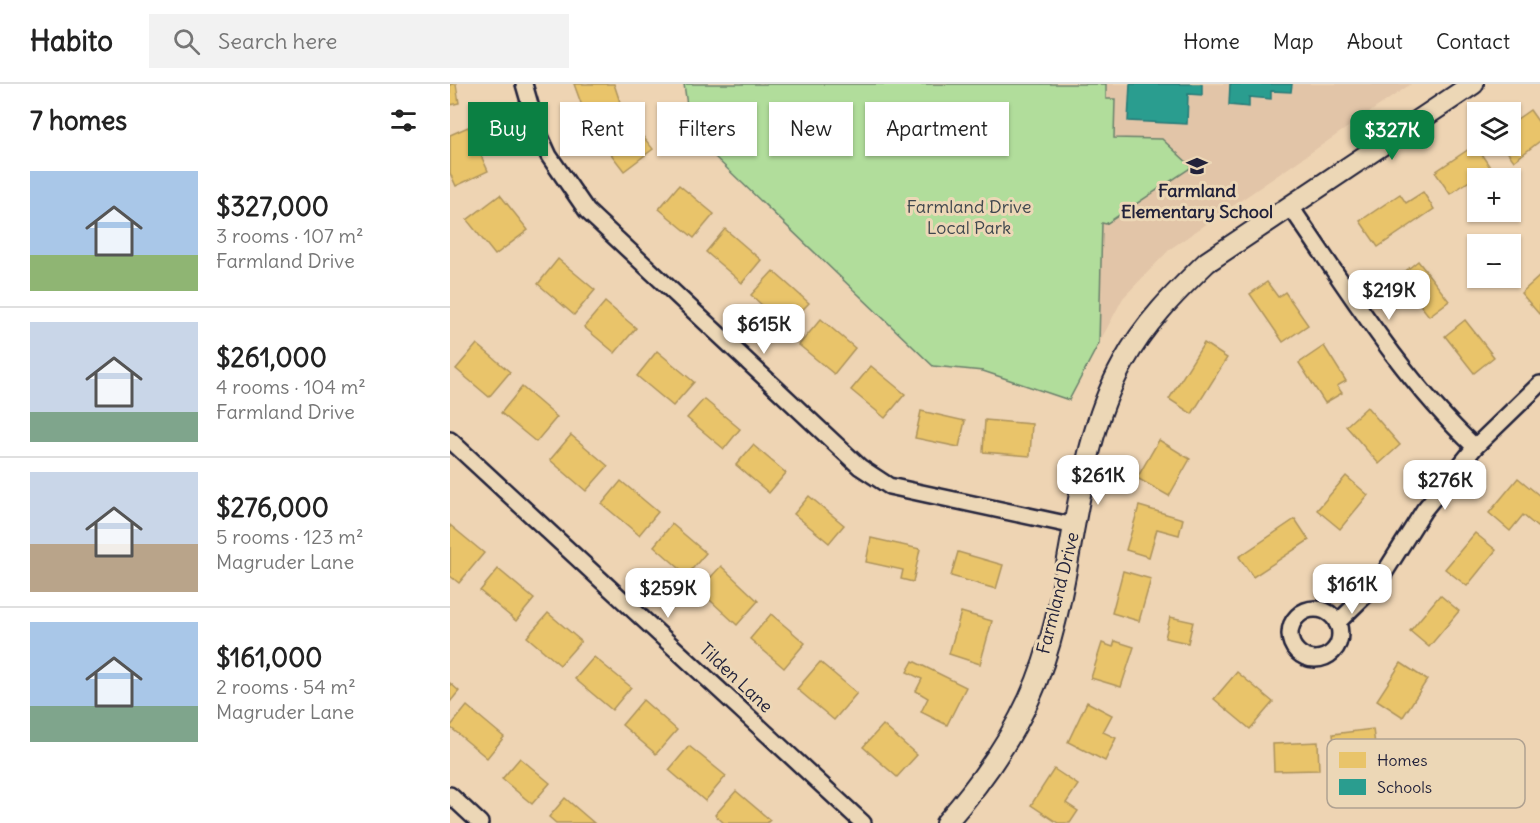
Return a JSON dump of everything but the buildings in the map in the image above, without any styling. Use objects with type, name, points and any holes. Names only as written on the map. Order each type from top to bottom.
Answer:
[{"type":"street","points":[[525,84],[538,132],[549,156],[587,211],[860,467],[890,486],[1075,526]]},
{"type":"street","name":"Farmland Drive","points":[[946,823],[986,776],[1030,698],[1055,622],[1092,448],[1104,404],[1129,354],[1172,296],[1207,262],[1473,84]]},
{"type":"street","points":[[1290,206],[1402,368],[1440,414],[1475,447]]},
{"type":"street","points":[[1337,623],[1378,583],[1424,510],[1475,447],[1540,384]]},
{"type":"street","name":"Tilden Lane","points":[[450,440],[863,823]]},
{"type":"street","points":[[450,795],[480,823]]},
{"type":"shaded area","name":"Farmland Elementary School","points":[[1106,84],[1411,84],[1170,249],[1123,298],[1098,345]]},
{"type":"green space","name":"Farmland Drive Local Park","points":[[684,84],[1106,84],[1106,99],[1115,99],[1114,138],[1162,139],[1192,167],[1106,224],[1102,223],[1099,343],[1069,400],[983,371],[933,366],[714,156],[757,156],[757,102],[687,102]]},
{"type":"place","name":"Farmland Elementary School","points":[[1197,166]]}]
